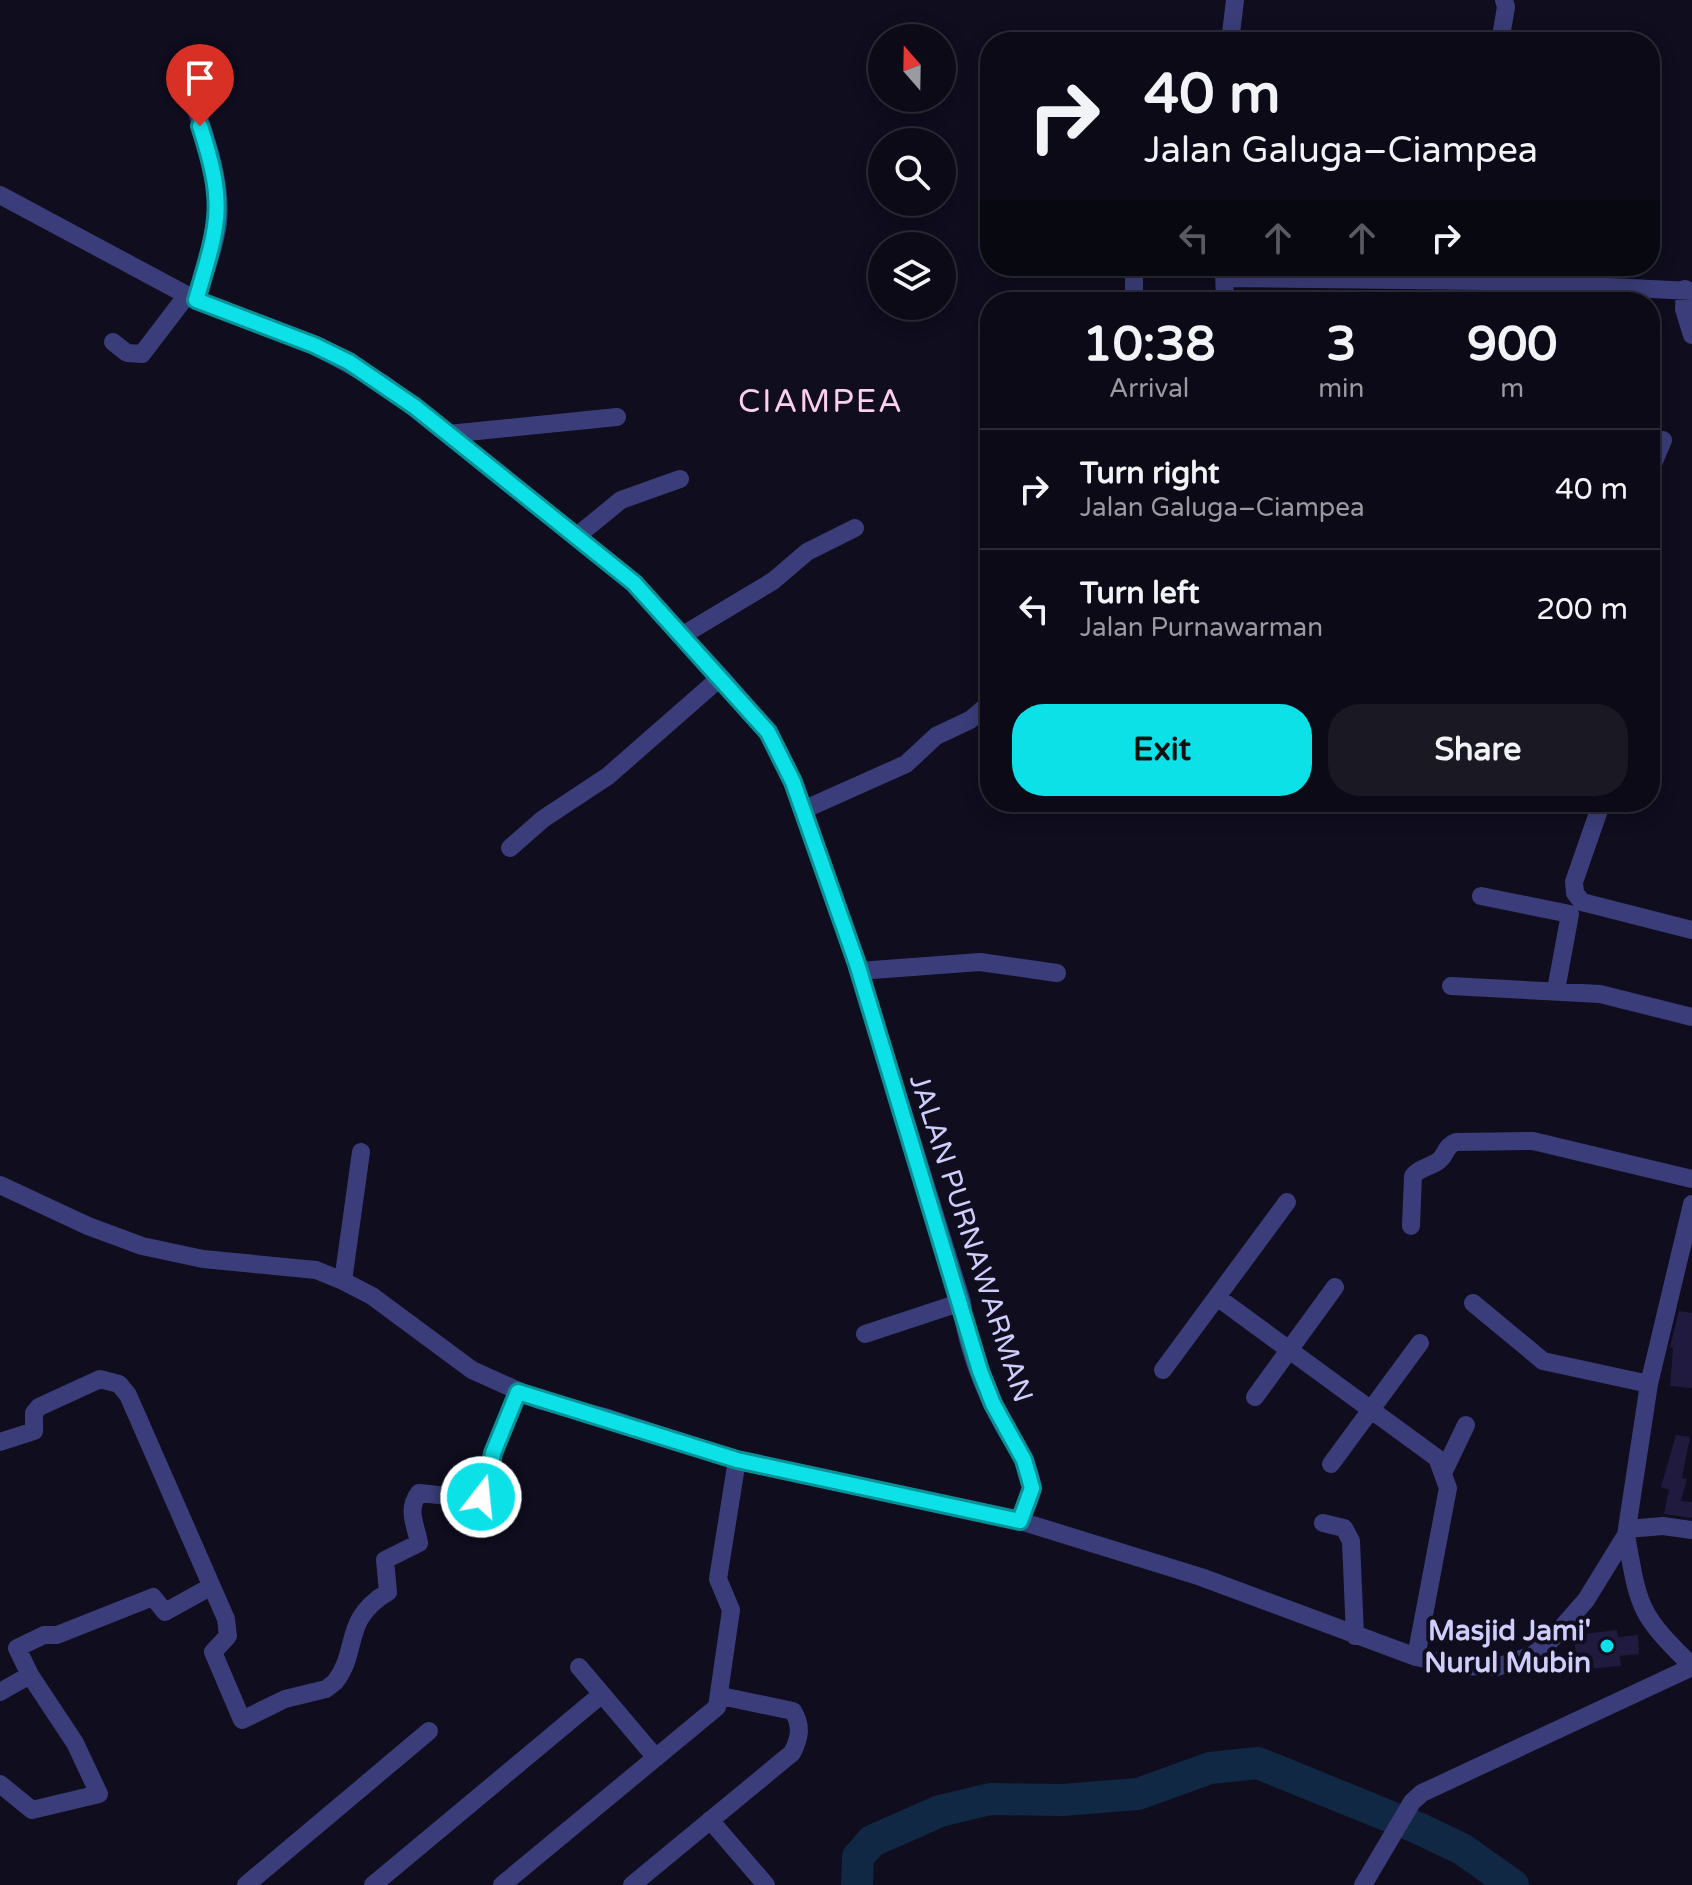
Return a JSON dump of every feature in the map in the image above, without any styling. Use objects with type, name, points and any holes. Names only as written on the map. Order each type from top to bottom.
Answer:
[{"type":"street","points":[[1231,32],[1235,0]]},
{"type":"street","points":[[1502,32],[1506,7],[1504,0]]},
{"type":"street","points":[[113,342],[127,353],[142,354],[191,298],[218,226],[219,209],[208,149],[185,78]]},
{"type":"street","name":"JALAN PURNAWARMAN","points":[[0,195],[191,298],[292,336],[349,362],[384,384],[634,583],[768,732],[803,810],[859,971],[962,1302],[963,1316],[980,1371],[998,1416],[1024,1460],[1032,1488],[1020,1521]]},
{"type":"street","points":[[1496,276],[1547,292]]},
{"type":"street","points":[[1596,292],[1689,290],[1684,309],[1692,335]]},
{"type":"street","points":[[448,434],[617,417]]},
{"type":"street","points":[[1660,447],[1663,440]]},
{"type":"street","points":[[577,536],[621,500],[680,479]]},
{"type":"street","points":[[683,635],[773,581],[807,552],[855,528]]},
{"type":"street","points":[[510,848],[543,819],[608,776],[721,677]]},
{"type":"street","points":[[803,810],[906,764],[936,736],[970,720],[980,712]]},
{"type":"street","points":[[1598,812],[1574,882],[1575,893],[1582,902],[1692,930]]},
{"type":"street","points":[[1481,896],[1570,914],[1556,990]]},
{"type":"street","points":[[859,971],[980,962],[1057,973]]},
{"type":"street","points":[[1451,986],[1600,994],[1692,1017]]},
{"type":"street","points":[[1411,1226],[1413,1176],[1436,1163],[1447,1146],[1456,1142],[1533,1141],[1692,1179]]},
{"type":"street","points":[[343,1281],[361,1152]]},
{"type":"street","points":[[0,1185],[88,1226],[142,1246],[203,1259],[316,1270],[372,1296],[472,1370],[518,1392],[737,1460],[1020,1521],[1201,1577],[1416,1657],[1460,1666],[1497,1667],[1533,1655],[1586,1600],[1626,1532]]},
{"type":"street","points":[[1163,1370],[1287,1202]]},
{"type":"street","points":[[1363,1885],[1412,1802],[1434,1786],[1692,1666],[1648,1621],[1637,1599],[1626,1532],[1649,1384],[1692,1204]]},
{"type":"street","points":[[1255,1397],[1335,1287]]},
{"type":"street","points":[[1217,1297],[1437,1458],[1448,1488],[1416,1657]]},
{"type":"street","points":[[865,1334],[962,1302]]},
{"type":"street","points":[[1473,1303],[1543,1361],[1649,1384]]},
{"type":"street","points":[[1331,1464],[1420,1343]]},
{"type":"street","points":[[0,1442],[34,1431],[34,1413],[39,1407],[100,1379],[119,1384],[128,1395],[147,1436],[226,1619],[228,1636],[213,1652],[215,1663],[242,1720],[285,1699],[326,1689],[340,1675],[350,1638],[361,1617],[373,1599],[388,1592],[388,1556],[419,1543],[412,1518],[415,1499],[419,1493],[478,1499],[486,1492],[493,1453],[518,1392]]},
{"type":"street","points":[[1443,1473],[1466,1425]]},
{"type":"street","points":[[502,1885],[717,1707],[731,1610],[718,1579],[737,1460]]},
{"type":"street","points":[[1323,1523],[1344,1528],[1351,1541],[1355,1636]]},
{"type":"street","points":[[1626,1532],[1663,1526],[1692,1530]]},
{"type":"street","points":[[0,1784],[32,1810],[59,1807],[99,1794],[75,1743],[30,1675],[17,1648],[44,1635],[57,1635],[153,1597],[165,1612],[210,1587]]},
{"type":"street","points":[[579,1667],[656,1758]]},
{"type":"street","points":[[0,1692],[30,1675]]},
{"type":"street","points":[[373,1885],[602,1694]]},
{"type":"street","points":[[632,1885],[653,1878],[710,1820],[792,1753],[800,1738],[799,1721],[793,1711],[721,1696]]},
{"type":"street","points":[[246,1885],[429,1731]]},
{"type":"street","points":[[710,1820],[766,1885]]},
{"type":"building","points":[[1679,1311],[1692,1313],[1692,1388],[1670,1386],[1673,1348],[1670,1347]]},
{"type":"building","points":[[1676,1435],[1690,1437],[1682,1478],[1687,1479],[1681,1501],[1692,1502],[1692,1518],[1664,1514],[1669,1490],[1661,1487]]},
{"type":"building","name":"Masjid Jami' Nurul Mubin","points":[[1617,1630],[1618,1637],[1638,1635],[1639,1654],[1620,1656],[1621,1666],[1577,1670],[1574,1635]]},
{"type":"waterway","points":[[857,1885],[858,1857],[872,1841],[940,1811],[990,1799],[1062,1800],[1138,1794],[1210,1768],[1258,1763],[1462,1849],[1513,1885]]},
{"type":"place","name":"Masjid Jami' Nurul Mubin","points":[[1607,1646]]},
{"type":"district","name":"CIAMPEA","points":[[821,401]]},
{"type":"route","points":[[200,126],[218,190],[219,209],[218,226],[196,300],[282,332],[349,362],[415,407],[634,583],[768,732],[793,782],[857,964],[962,1302],[969,1339],[980,1371],[1004,1427],[1024,1460],[1032,1488],[1020,1521],[737,1460],[518,1392],[493,1453],[486,1492],[481,1497]]}]
